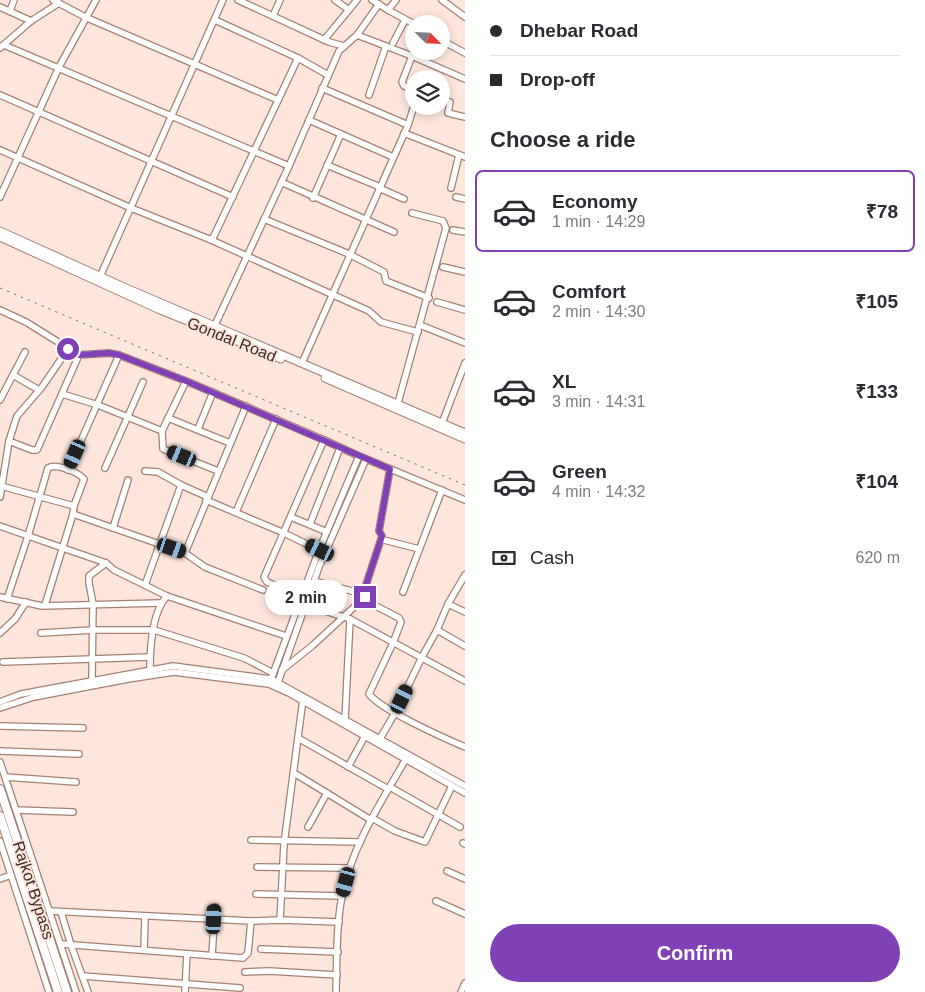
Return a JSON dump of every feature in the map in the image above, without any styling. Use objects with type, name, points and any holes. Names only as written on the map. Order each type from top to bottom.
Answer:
[{"type":"highway","name":"Rajkot Bypass","points":[[0,789],[67,992]]},
{"type":"highway","name":"Rajkot Bypass","points":[[0,816],[58,992]]},
{"type":"main road","points":[[0,231],[99,279],[215,325],[398,404],[441,425],[465,433]]},
{"type":"main road","name":"Gondal Road","points":[[0,238],[99,279],[158,310],[441,425],[465,439]]},
{"type":"street","points":[[10,11],[14,0]]},
{"type":"street","points":[[0,197],[59,67],[96,0]]},
{"type":"street","points":[[99,279],[223,0]]},
{"type":"street","points":[[238,0],[324,40],[344,46]]},
{"type":"street","points":[[273,16],[280,0]]},
{"type":"street","points":[[334,0],[349,10]]},
{"type":"street","points":[[324,40],[356,0]]},
{"type":"street","points":[[372,0],[405,20],[393,43]]},
{"type":"street","points":[[388,10],[396,0]]},
{"type":"street","points":[[442,0],[465,17]]},
{"type":"street","points":[[278,100],[85,17],[56,2],[2,46],[59,67],[289,166]]},
{"type":"street","points":[[215,325],[289,166],[339,51],[358,35],[379,4]]},
{"type":"street","points":[[0,6],[31,21]]},
{"type":"street","points":[[215,20],[298,58],[328,75]]},
{"type":"street","points":[[358,35],[405,53]]},
{"type":"street","points":[[450,45],[465,53]]},
{"type":"street","points":[[369,94],[386,46]]},
{"type":"street","points":[[209,239],[213,238],[216,234],[298,58]]},
{"type":"street","points":[[421,60],[465,79]]},
{"type":"street","points":[[405,74],[402,82],[405,86]]},
{"type":"street","points":[[322,88],[408,125]]},
{"type":"street","points":[[0,95],[233,198]]},
{"type":"street","points":[[450,113],[465,117]]},
{"type":"street","points":[[302,363],[411,115]]},
{"type":"street","points":[[309,120],[393,157]]},
{"type":"street","points":[[404,133],[463,155],[451,188]]},
{"type":"street","points":[[313,198],[341,134]]},
{"type":"street","points":[[0,150],[131,208],[209,239],[332,294],[369,311],[381,322],[419,328],[465,343]]},
{"type":"street","points":[[328,165],[404,199]]},
{"type":"street","points":[[281,182],[313,198],[394,232]]},
{"type":"street","points":[[456,196],[465,198]]},
{"type":"street","points":[[398,404],[446,228],[442,221],[412,213]]},
{"type":"street","points":[[264,219],[349,254],[384,272],[386,281],[428,297]]},
{"type":"street","points":[[453,230],[465,232]]},
{"type":"street","points":[[443,267],[465,272]]},
{"type":"street","points":[[437,302],[465,310]]},
{"type":"street","points":[[0,310],[26,322],[79,355],[109,353],[119,355],[246,406],[340,448],[465,500]]},
{"type":"street","points":[[0,497],[9,441],[17,416],[39,390],[68,349]]},
{"type":"street","points":[[0,400],[25,352]]},
{"type":"street","points":[[9,441],[32,450],[37,450],[79,355]]},
{"type":"street","points":[[68,470],[119,355]]},
{"type":"street","points":[[441,425],[465,363]]},
{"type":"street","points":[[13,375],[39,390]]},
{"type":"street","points":[[186,381],[162,431],[163,449],[218,470]]},
{"type":"street","points":[[105,468],[142,382]]},
{"type":"street","points":[[198,429],[212,392]]},
{"type":"street","points":[[62,394],[98,405],[162,431]]},
{"type":"street","points":[[184,553],[246,406]]},
{"type":"street","points":[[168,418],[230,443]]},
{"type":"street","points":[[236,512],[276,419]]},
{"type":"street","points":[[324,440],[264,578],[267,582],[303,600],[350,619],[465,681]]},
{"type":"street","points":[[310,524],[340,448]]},
{"type":"street","points":[[277,685],[303,600],[314,581],[327,532],[359,456]]},
{"type":"street","points":[[272,678],[286,636],[366,459]]},
{"type":"street","points":[[8,599],[48,468],[54,466],[68,470],[84,479],[74,506],[45,605]]},
{"type":"street","points":[[0,708],[34,697],[171,672],[272,678],[312,646],[364,595],[382,536],[379,531],[390,469]]},
{"type":"street","points":[[145,472],[158,472],[236,512],[323,551]]},
{"type":"street","points":[[113,528],[128,480]]},
{"type":"street","points":[[145,585],[181,485]]},
{"type":"street","points":[[2,486],[74,506]]},
{"type":"street","points":[[403,592],[442,490]]},
{"type":"street","points":[[73,514],[184,553],[205,567],[263,590]]},
{"type":"street","points":[[291,517],[327,532]]},
{"type":"street","points":[[0,526],[106,563],[114,570],[167,596],[286,636]]},
{"type":"street","points":[[384,540],[419,549]]},
{"type":"street","points":[[92,680],[93,604],[89,576],[106,563]]},
{"type":"street","points":[[378,741],[395,713],[448,604],[465,575]]},
{"type":"street","points":[[314,581],[364,595],[374,604],[400,620],[393,643],[369,694],[395,713],[464,745]]},
{"type":"street","points":[[150,670],[150,656],[160,603],[167,596]]},
{"type":"street","points":[[0,597],[45,605],[160,603]]},
{"type":"street","points":[[0,633],[15,619],[26,602]]},
{"type":"street","points":[[448,604],[465,612]]},
{"type":"street","points":[[345,720],[350,619]]},
{"type":"street","points":[[41,633],[93,630],[154,630],[244,658],[272,678],[277,685],[345,720],[407,757],[465,786]]},
{"type":"street","points":[[437,630],[465,646]]},
{"type":"street","points":[[3,662],[93,660],[150,656]]},
{"type":"street","points":[[0,702],[21,694],[173,666],[272,678]]},
{"type":"street","points":[[303,699],[365,736],[378,741]]},
{"type":"street","points":[[280,920],[285,842],[303,699]]},
{"type":"street","points":[[0,726],[83,728]]},
{"type":"street","points":[[348,767],[365,736]]},
{"type":"street","points":[[298,738],[460,827]]},
{"type":"street","points":[[0,751],[79,754]]},
{"type":"street","points":[[407,757],[465,793]]},
{"type":"street","points":[[336,992],[339,922],[342,896],[350,868],[360,842],[407,757]]},
{"type":"street","points":[[0,762],[76,992]]},
{"type":"street","points":[[294,773],[372,819],[425,842],[452,786]]},
{"type":"street","points":[[5,777],[76,782]]},
{"type":"street","points":[[308,827],[327,793]]},
{"type":"street","points":[[16,810],[73,812]]},
{"type":"street","points":[[251,840],[360,842]]},
{"type":"street","points":[[0,841],[49,992],[42,992]]},
{"type":"street","points":[[257,867],[350,868]]},
{"type":"street","points":[[448,871],[465,879]]},
{"type":"street","points":[[0,879],[11,875]]},
{"type":"street","points":[[256,894],[342,896]]},
{"type":"street","points":[[436,901],[465,914]]},
{"type":"street","points":[[212,956],[215,907]]},
{"type":"street","points":[[50,911],[250,921],[339,922]]},
{"type":"street","points":[[61,912],[70,945],[88,992]]},
{"type":"street","points":[[144,950],[145,916]]},
{"type":"street","points":[[61,944],[243,958],[246,956],[249,948],[250,921]]},
{"type":"street","points":[[261,949],[338,952]]},
{"type":"street","points":[[185,992],[187,954]]},
{"type":"street","points":[[245,972],[269,971],[337,975]]},
{"type":"street","points":[[83,976],[240,988]]},
{"type":"railway","points":[[0,288],[465,485]]},
{"type":"route","points":[[68,349],[79,355],[109,353],[119,355],[186,381],[390,469],[379,531],[382,536],[363,594],[365,597]]}]
